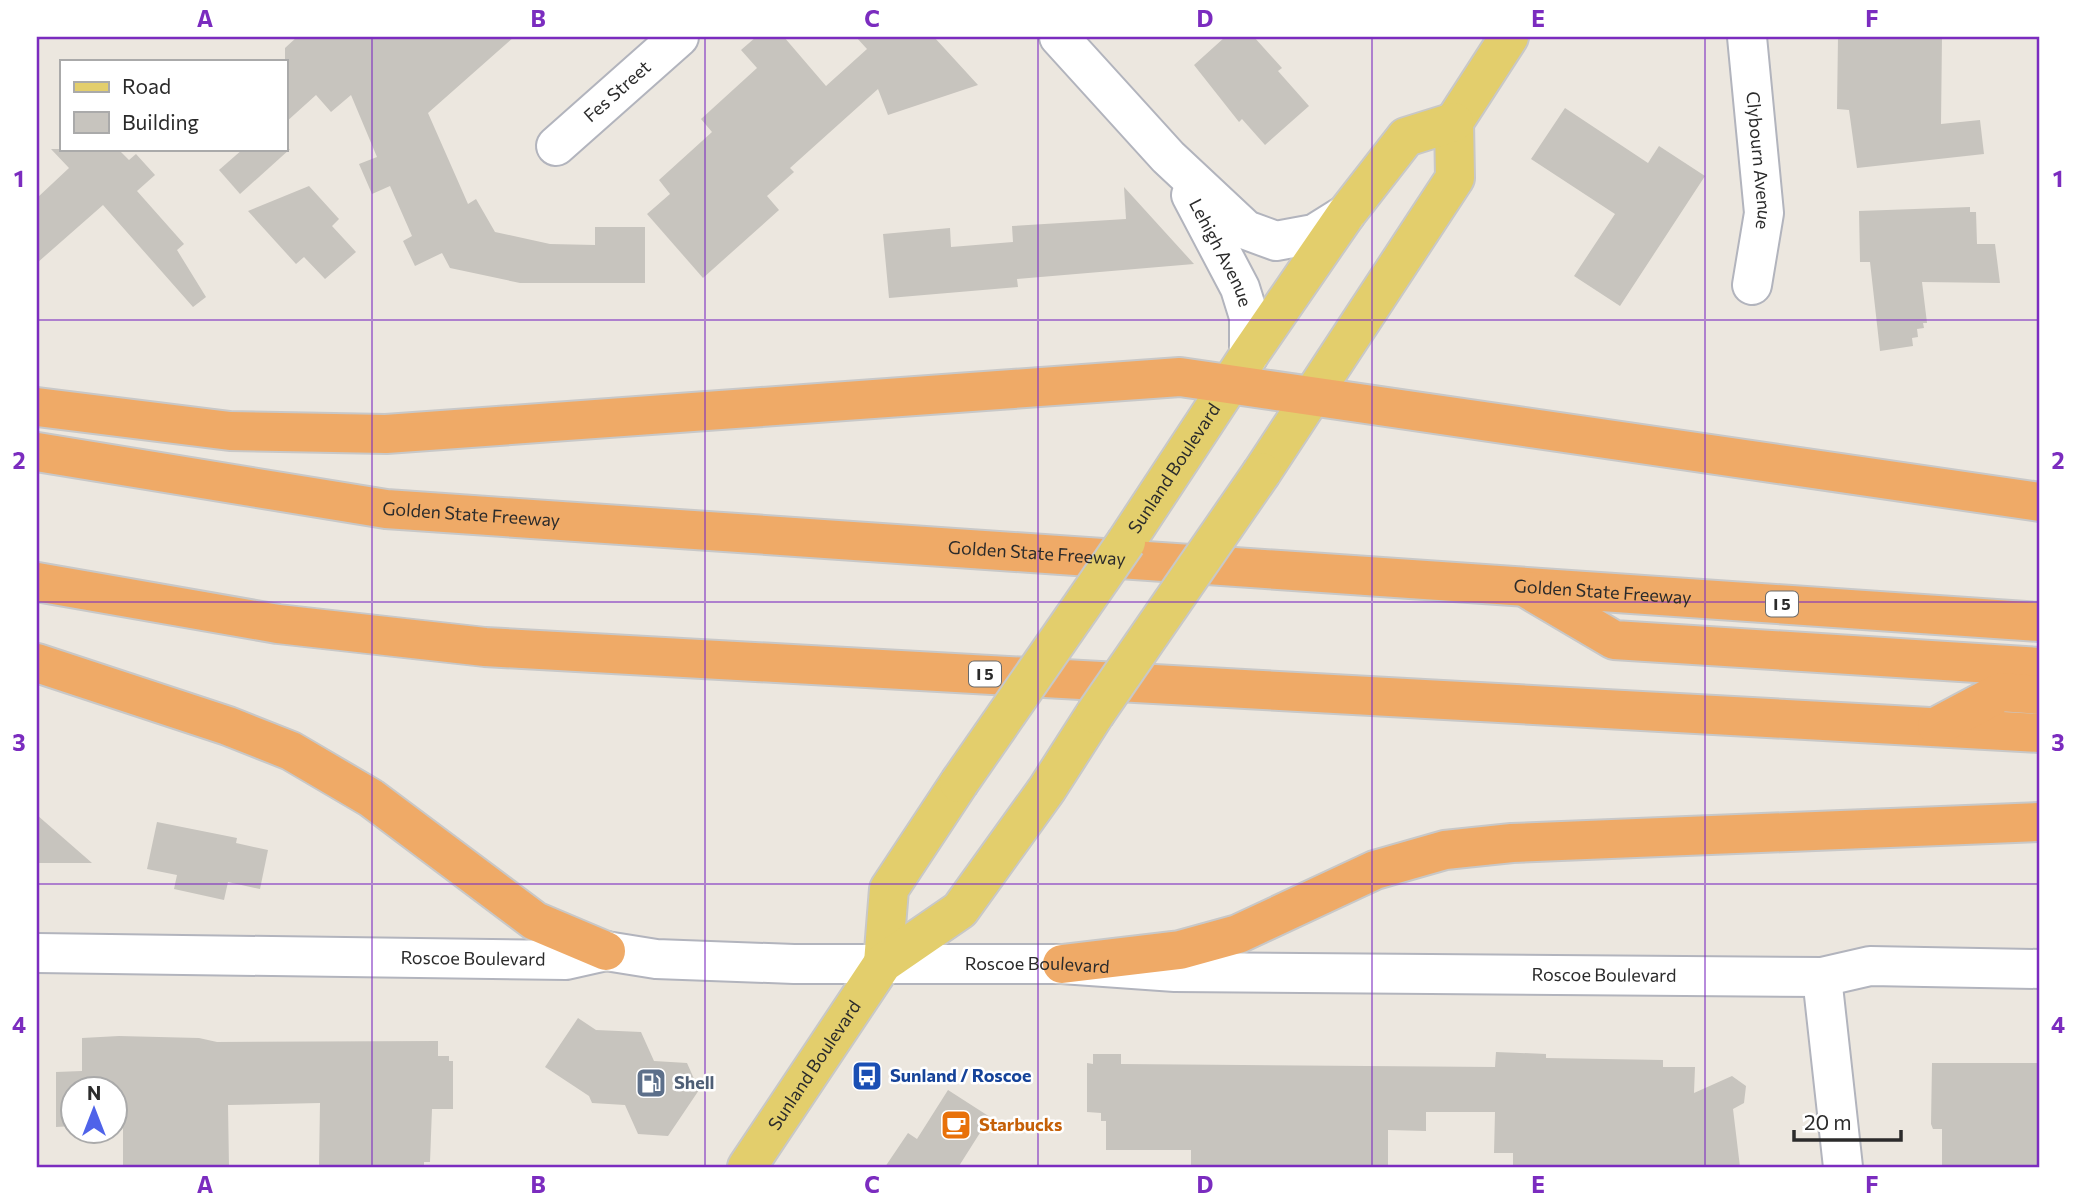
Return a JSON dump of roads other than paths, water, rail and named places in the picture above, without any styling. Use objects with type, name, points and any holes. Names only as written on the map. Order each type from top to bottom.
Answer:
[{"type":"highway","points":[[37,407],[230,431],[386,434],[1238,371],[1314,395],[2040,502]]},
{"type":"highway","name":"Golden State Freeway","points":[[37,452],[386,509],[2040,622]]},
{"type":"highway","name":"I 5","points":[[37,582],[278,624],[485,647],[2040,733]]},
{"type":"highway","points":[[1523,587],[1614,640],[2040,667]]},
{"type":"highway","points":[[37,663],[228,726],[291,751],[371,797],[536,921],[606,951]]},
{"type":"highway","points":[[1937,726],[2001,692],[2040,695]]},
{"type":"highway","points":[[1062,964],[1180,950],[1238,934],[1375,870],[1446,850],[1512,843],[2040,822]]},
{"type":"main road","points":[[1454,122],[1509,37]]},
{"type":"main road","name":"Sunland Boulevard","points":[[747,1167],[883,963],[960,910],[1047,789],[1314,395],[1455,177],[1454,122],[1406,137],[1346,214],[1238,371],[888,889],[883,963]]},
{"type":"street","name":"Fes Street","points":[[556,146],[679,37]]},
{"type":"street","name":"Lehigh Avenue","points":[[1059,37],[1168,157],[1245,230],[1276,241],[1314,234],[1346,214]]},
{"type":"street","name":"Clybourn Avenue","points":[[1747,37],[1763,213],[1752,285]]},
{"type":"street","name":"Lehigh Avenue","points":[[1168,157],[1209,224],[1240,288],[1248,317],[1238,371]]},
{"type":"street","name":"Roscoe Boulevard","points":[[37,953],[566,960],[606,951],[656,959],[794,964],[1062,964],[1175,972],[1822,976],[1870,966],[2040,970]]},
{"type":"street","points":[[1822,976],[1843,1167]]},
{"type":"place","name":"Sunland / Roscoe","points":[[867,1076]]},
{"type":"place","name":"Shell","points":[[651,1083]]},
{"type":"place","name":"Starbucks","points":[[956,1125]]}]
